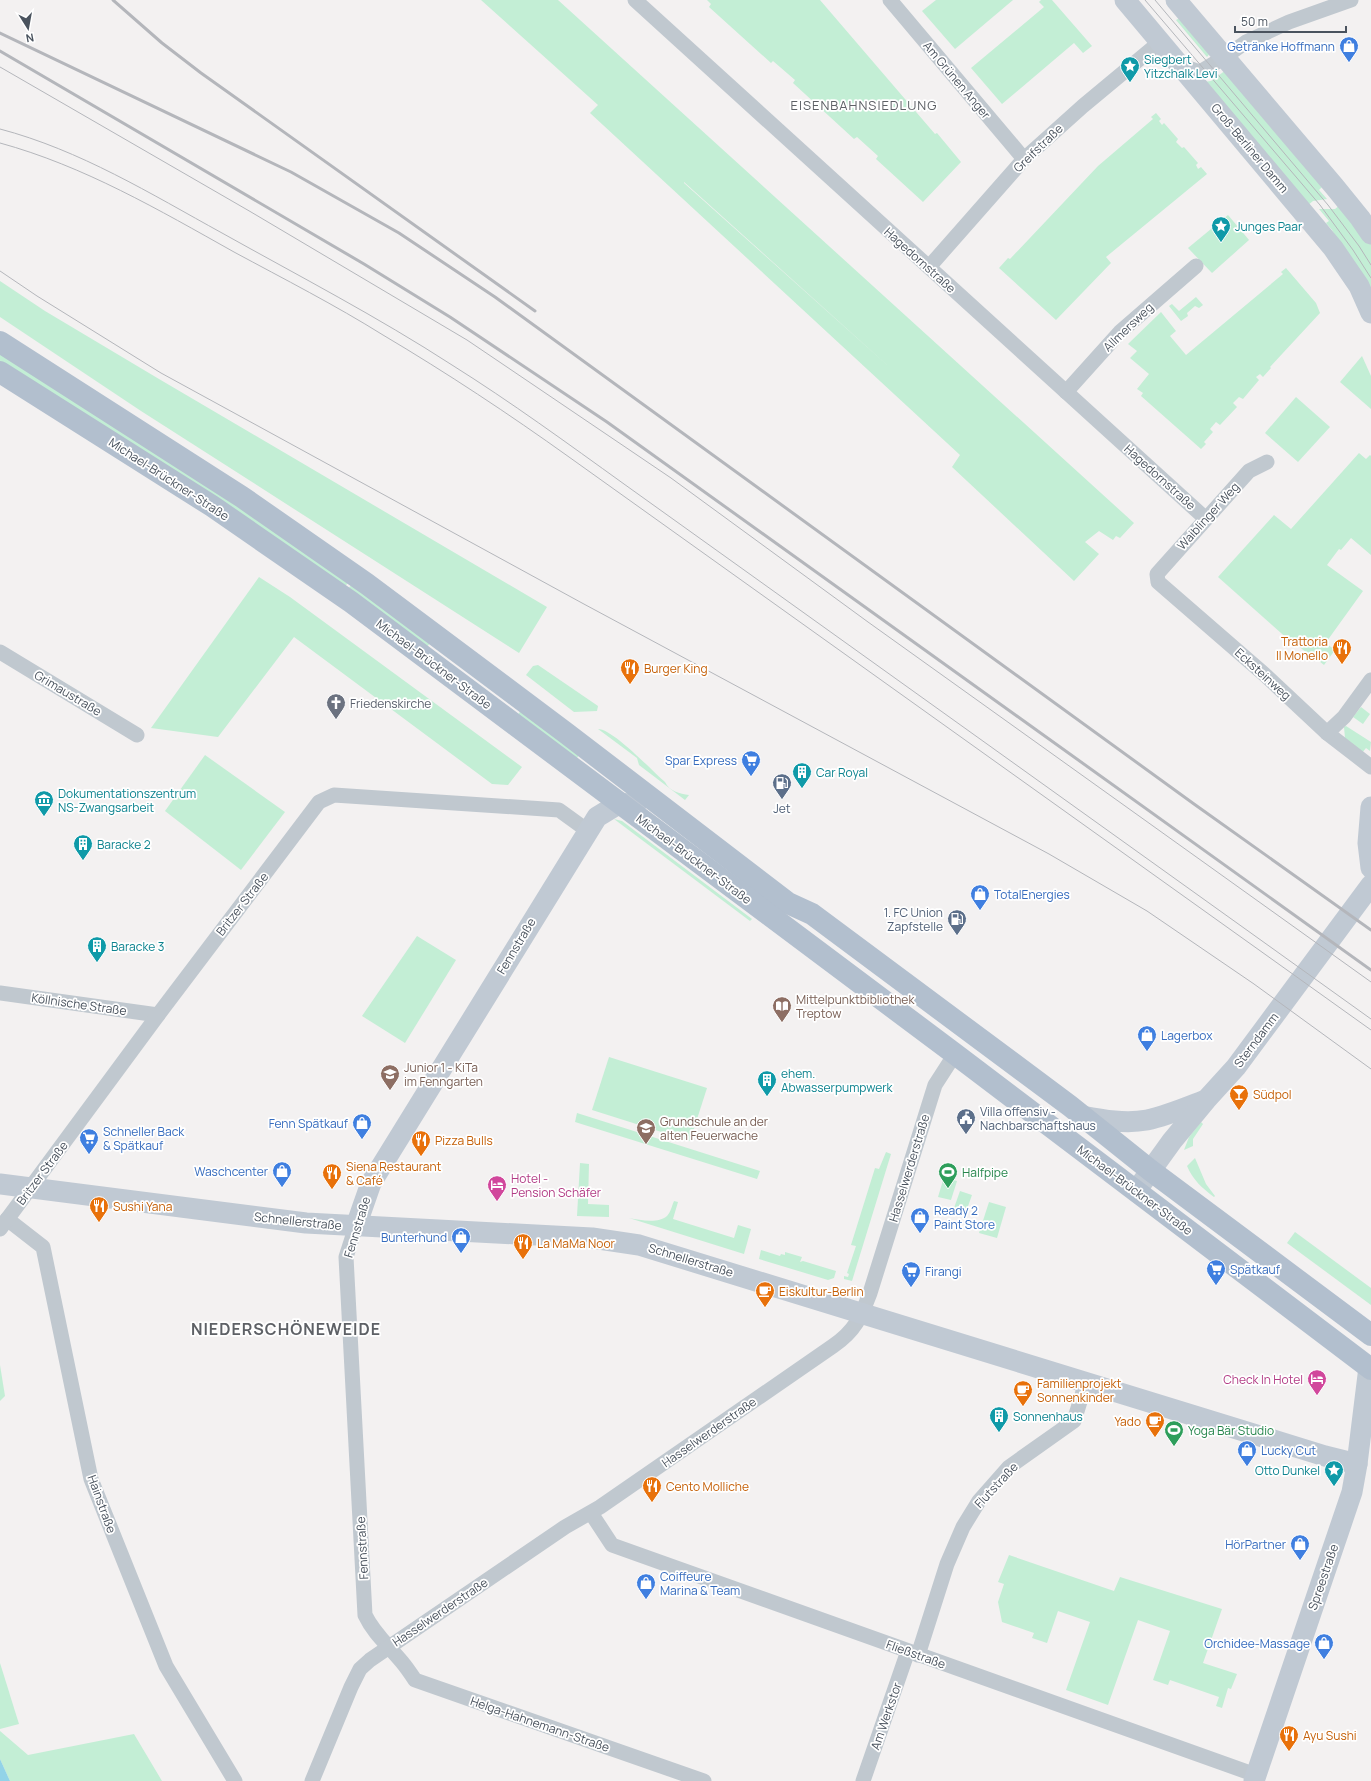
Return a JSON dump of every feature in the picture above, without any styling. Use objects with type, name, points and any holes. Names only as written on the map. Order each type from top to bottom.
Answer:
[{"type":"main road","name":"Groß-Berliner Damm","points":[[1124,0],[1333,248],[1359,286],[1369,308]]},
{"type":"main road","points":[[1176,0],[1360,218],[1371,234]]},
{"type":"main road","name":"Michael-Brückner-Straße","points":[[0,342],[242,497],[367,584],[788,903],[812,914],[1371,1335]]},
{"type":"main road","name":"Michael-Brückner-Straße","points":[[0,372],[272,546],[351,602],[955,1054],[1370,1368]]},
{"type":"main road","points":[[620,803],[662,807]]},
{"type":"main road","name":"Fennstraße","points":[[356,1226],[374,1179],[596,817],[620,803]]},
{"type":"main road","points":[[1371,807],[1368,842],[1371,868]]},
{"type":"main road","name":"Sterndamm","points":[[1136,1191],[1150,1170],[1206,1100],[1236,1067],[1371,885]]},
{"type":"main road","points":[[1082,1116],[1106,1120],[1144,1120],[1179,1111],[1206,1100]]},
{"type":"main road","name":"Schnellerstraße","points":[[0,1184],[306,1223],[592,1238],[628,1242],[669,1253],[1325,1456],[1357,1464]]},
{"type":"main road","name":"Spreestraße","points":[[1255,1778],[1352,1492],[1370,1368]]},
{"type":"street","name":"Hagedornstraße","points":[[635,0],[1206,519]]},
{"type":"street","name":"Am Grünen Anger","points":[[890,0],[1024,159]]},
{"type":"street","points":[[1179,64],[1200,72],[1246,42],[1289,22],[1351,0]]},
{"type":"street","name":"Greifstraße","points":[[929,267],[1024,159],[1083,106],[1160,42]]},
{"type":"street","name":"Allmersweg","points":[[1066,392],[1120,332],[1196,266]]},
{"type":"street","name":"Waiblinger Weg","points":[[1156,577],[1157,574],[1249,472],[1267,462]]},
{"type":"street","name":"Ecksteinweg","points":[[1156,577],[1158,582],[1264,674],[1328,733],[1367,764]]},
{"type":"street","name":"Grimaustraße","points":[[0,652],[136,735]]},
{"type":"street","points":[[1328,733],[1344,717],[1371,680]]},
{"type":"street","name":"Britzer Straße","points":[[4,1224],[158,1015],[320,802],[334,795],[559,810],[588,831]]},
{"type":"street","name":"Köllnische Straße","points":[[0,993],[158,1015]]},
{"type":"street","name":"Hasselwerderstraße","points":[[312,1781],[360,1669],[389,1647],[564,1527],[591,1513],[843,1339],[855,1326],[862,1313],[904,1186],[935,1085],[955,1054]]},
{"type":"street","name":"Hainstraße","points":[[4,1224],[43,1247],[91,1479],[166,1666],[235,1781]]},
{"type":"street","name":"Fennstraße","points":[[356,1226],[346,1257],[365,1614],[370,1625],[378,1636],[389,1647]]},
{"type":"street","name":"Flutstraße","points":[[913,1653],[947,1564],[963,1527],[979,1501],[1010,1467],[1074,1421],[1086,1382]]},
{"type":"street","name":"Fließstraße","points":[[591,1513],[612,1545],[1255,1778]]},
{"type":"street","name":"Helga-Hahnemann-Straße","points":[[389,1647],[415,1680],[704,1781]]},
{"type":"street","name":"Am Werkstor","points":[[863,1781],[913,1653]]},
{"type":"green space","points":[[481,0],[558,0],[1134,523],[1120,538],[1116,536],[1113,540],[1099,531],[1085,542],[1099,554],[1074,581],[952,467],[960,455],[590,113],[598,105]],"holes":[[[684,182],[896,373],[684,183]]]},
{"type":"green space","points":[[707,0],[820,0],[935,134],[937,133],[961,162],[923,202],[876,159],[878,156],[857,137],[854,139],[793,83],[795,80],[773,61],[771,63],[709,7],[711,4]]},
{"type":"green space","points":[[936,0],[1013,0],[955,49],[922,11]]},
{"type":"green space","points":[[1041,0],[1052,0],[1092,46],[1083,53],[1074,43],[1002,104],[971,68],[1044,7],[1039,2]]},
{"type":"green space","points":[[1182,17],[1211,52],[1207,57],[1176,20]]},
{"type":"green space","points":[[1226,70],[1324,185],[1319,190],[1327,199],[1313,201],[1307,206],[1204,82],[1211,81]]},
{"type":"green space","points":[[1156,113],[1161,119],[1159,121],[1162,125],[1164,123],[1178,139],[1176,142],[1182,148],[1184,147],[1198,163],[1196,165],[1198,169],[1201,167],[1207,174],[1106,257],[1111,263],[1056,320],[999,268],[1008,258],[1010,259],[1098,166],[1153,119],[1151,117]]},
{"type":"green space","points":[[1341,204],[1371,243],[1371,297],[1332,230],[1326,223],[1329,221],[1319,209],[1335,209]]},
{"type":"green space","points":[[1228,215],[1249,240],[1212,273],[1188,248]]},
{"type":"green space","points":[[1286,268],[1316,303],[1320,313],[1270,367],[1271,368],[1263,377],[1260,374],[1256,377],[1259,380],[1243,399],[1239,397],[1233,403],[1237,407],[1220,425],[1216,422],[1210,429],[1213,432],[1204,442],[1206,444],[1201,449],[1141,396],[1143,393],[1137,389],[1149,374],[1130,358],[1137,351],[1128,344],[1161,312],[1176,331],[1170,336],[1186,355],[1283,274],[1281,272]]},
{"type":"green space","points":[[0,281],[45,311],[159,379],[547,607],[519,653],[141,411],[0,317]]},
{"type":"green space","points":[[1196,297],[1203,305],[1199,308],[1195,306],[1187,313],[1188,316],[1181,321],[1169,306],[1172,304],[1179,311]]},
{"type":"green space","points":[[0,351],[350,580],[344,588],[0,363]]},
{"type":"green space","points":[[1362,356],[1371,376],[1371,409],[1340,382]]},
{"type":"green space","points":[[1296,397],[1330,427],[1298,462],[1265,433]]},
{"type":"green space","points":[[1359,453],[1366,459],[1370,455],[1371,456],[1371,555],[1351,538],[1341,550],[1339,549],[1327,565],[1363,591],[1327,641],[1327,644],[1335,650],[1324,665],[1291,640],[1290,641],[1218,577],[1274,515],[1291,529]]},
{"type":"green space","points":[[259,577],[290,597],[522,767],[508,785],[492,784],[294,637],[218,737],[151,728]]},
{"type":"green space","points":[[353,583],[432,641],[426,648],[347,590]]},
{"type":"green space","points":[[538,665],[598,706],[597,711],[574,712],[526,675],[533,666]]},
{"type":"green space","points":[[1361,707],[1370,714],[1363,724],[1353,717]]},
{"type":"green space","points":[[523,708],[581,752],[575,761],[516,717]]},
{"type":"green space","points":[[1346,726],[1371,742],[1370,751],[1366,748],[1362,753],[1345,738],[1344,727]]},
{"type":"green space","points":[[598,729],[613,736],[632,751],[665,782],[669,788],[639,765],[637,758]]},
{"type":"green space","points":[[205,755],[285,812],[241,870],[165,811]]},
{"type":"green space","points":[[671,789],[689,795],[685,800]]},
{"type":"green space","points":[[614,819],[622,821],[752,919],[750,921]]},
{"type":"green space","points":[[417,936],[456,960],[405,1043],[362,1016]]},
{"type":"green space","points":[[609,1057],[707,1088],[690,1141],[592,1110]]},
{"type":"green space","points":[[577,1113],[760,1171],[757,1179],[575,1122]]},
{"type":"green space","points":[[1201,1122],[1203,1124],[1193,1139],[1193,1146],[1184,1150],[1189,1137]]},
{"type":"green space","points":[[886,1152],[891,1154],[852,1281],[844,1279],[844,1276],[848,1277],[849,1274],[847,1273],[856,1246],[851,1245],[875,1168],[879,1169]]},
{"type":"green space","points":[[1195,1158],[1206,1184],[1215,1196],[1214,1197],[1198,1183],[1189,1171],[1187,1166]]},
{"type":"green space","points":[[580,1163],[589,1164],[588,1204],[609,1205],[609,1217],[577,1216]]},
{"type":"green space","name":"Halfpipe","points":[[944,1177],[957,1181],[951,1200],[938,1197]]},
{"type":"green space","points":[[960,1191],[972,1195],[966,1212],[954,1208]]},
{"type":"green space","points":[[674,1201],[678,1202],[673,1219],[734,1238],[738,1225],[751,1229],[744,1254],[629,1218],[649,1221],[659,1220],[667,1216]]},
{"type":"green space","points":[[989,1202],[1006,1207],[997,1238],[979,1233]]},
{"type":"green space","points":[[1295,1232],[1371,1288],[1371,1305],[1287,1243]]},
{"type":"green space","points":[[761,1250],[780,1256],[781,1254],[785,1255],[785,1252],[802,1257],[800,1262],[803,1261],[836,1271],[834,1278],[828,1280],[759,1259]]},
{"type":"green space","points":[[0,1365],[5,1396],[0,1401]]},
{"type":"green space","points":[[1009,1555],[1114,1591],[1120,1577],[1222,1609],[1203,1663],[1237,1674],[1231,1689],[1228,1688],[1222,1708],[1216,1706],[1219,1697],[1170,1680],[1168,1685],[1153,1680],[1170,1631],[1138,1620],[1108,1705],[1066,1690],[1090,1622],[1058,1611],[1047,1643],[1032,1638],[1034,1633],[1002,1622],[998,1602],[1004,1584],[998,1582]]},
{"type":"green space","points":[[0,1663],[19,1724],[0,1729]]},
{"type":"green space","points":[[0,1731],[28,1755],[134,1734],[162,1781],[10,1781],[0,1759]]},
{"type":"water","points":[[0,1759],[10,1781],[0,1781]]},
{"type":"tram line","points":[[1145,0],[1320,205],[1353,250],[1371,278]]},
{"type":"tram line","points":[[1155,0],[1328,205],[1359,246],[1371,265]]},
{"type":"tram line","points":[[0,67],[251,212],[467,340],[671,478],[868,622],[1371,982]]},
{"type":"tram line","points":[[0,129],[30,138],[87,161],[142,188],[367,313],[474,379],[560,438],[1371,1019]]},
{"type":"tram line","points":[[0,143],[61,164],[120,190],[178,220],[346,313],[454,379],[569,457],[1371,1030]]},
{"type":"tram line","points":[[0,271],[37,296],[161,373],[582,603],[1049,854],[1147,911],[1254,984],[1371,1069]]},
{"type":"railway","points":[[113,0],[162,43],[201,73],[535,311]]},
{"type":"railway","points":[[0,33],[291,172],[399,233],[495,297],[1194,804],[1371,930]]},
{"type":"railway","points":[[0,51],[364,264],[450,317],[607,422],[1371,970]]},
{"type":"place","name":"Getränke Hoffmann","points":[[1349,63]]},
{"type":"place","name":"Siegbert Yitzchalk Levi","points":[[1130,83]]},
{"type":"place","name":"Junges Paar","points":[[1221,243]]},
{"type":"place","name":"Trattoria Il Monello","points":[[1342,665]]},
{"type":"place","name":"Burger King","points":[[630,685]]},
{"type":"place","name":"Friedenskirche","points":[[336,720]]},
{"type":"place","name":"Spar Express","points":[[751,777]]},
{"type":"place","name":"Car Royal","points":[[802,789]]},
{"type":"place","name":"Jet","points":[[782,800]]},
{"type":"place","name":"Dokumentationszentrum NS-Zwangsarbeit","points":[[44,817]]},
{"type":"place","name":"Baracke 2","points":[[83,861]]},
{"type":"place","name":"TotalEnergies","points":[[980,911]]},
{"type":"place","name":"1. FC Union Zapfstelle","points":[[957,936]]},
{"type":"place","name":"Baracke 3","points":[[97,963]]},
{"type":"place","name":"Mittelpunktbibliothek Treptow","points":[[782,1023]]},
{"type":"place","name":"Lagerbox","points":[[1147,1052]]},
{"type":"place","name":"Junior 1 - KiTa im Fenngarten","points":[[390,1091]]},
{"type":"place","name":"ehem. Abwasserpumpwerk","points":[[767,1097]]},
{"type":"place","name":"Südpol","points":[[1239,1111]]},
{"type":"place","name":"Villa offensiv - Nachbarschaftshaus","points":[[966,1135]]},
{"type":"place","name":"Fenn Spätkauf","points":[[362,1140]]},
{"type":"place","name":"Grundschule an der alten Feuerwache","points":[[646,1145]]},
{"type":"place","name":"Schneller Back & Spätkauf","points":[[89,1155]]},
{"type":"place","name":"Pizza Bulls","points":[[421,1157]]},
{"type":"place","name":"Waschcenter","points":[[282,1188]]},
{"type":"place","name":"Halfpipe","points":[[948,1189]]},
{"type":"place","name":"Siena Restaurant & Café","points":[[332,1190]]},
{"type":"place","name":"Hotel - Pension Schäfer","points":[[497,1202]]},
{"type":"place","name":"Sushi Yana","points":[[99,1223]]},
{"type":"place","name":"Ready 2 Paint Store","points":[[920,1234]]},
{"type":"place","name":"Bunterhund","points":[[461,1254]]},
{"type":"place","name":"La MaMa Noor","points":[[523,1260]]},
{"type":"place","name":"Spätkauf","points":[[1216,1286]]},
{"type":"place","name":"Firangi","points":[[911,1288]]},
{"type":"place","name":"Eiskultur-Berlin","points":[[765,1308]]},
{"type":"place","name":"Check In Hotel","points":[[1317,1396]]},
{"type":"place","name":"Familienprojekt Sonnenkinder","points":[[1023,1407]]},
{"type":"place","name":"Sonnenhaus","points":[[999,1433]]},
{"type":"place","name":"Yado","points":[[1155,1438]]},
{"type":"place","name":"Yoga Bär Studio","points":[[1174,1447]]},
{"type":"place","name":"Lucky Cut","points":[[1247,1467]]},
{"type":"place","name":"Otto Dunkel","points":[[1334,1487]]},
{"type":"place","name":"Cento Molliche","points":[[652,1503]]},
{"type":"place","name":"HörPartner","points":[[1300,1561]]},
{"type":"place","name":"Coiffeure Marina & Team","points":[[646,1600]]},
{"type":"place","name":"Orchidee-Massage","points":[[1324,1660]]},
{"type":"place","name":"Ayu Sushi","points":[[1289,1752]]},
{"type":"district","name":"EISENBAHNSIEDLUNG","points":[[864,105]]},
{"type":"district","name":"NIEDERSCHÖNEWEIDE","points":[[286,1329]]}]
